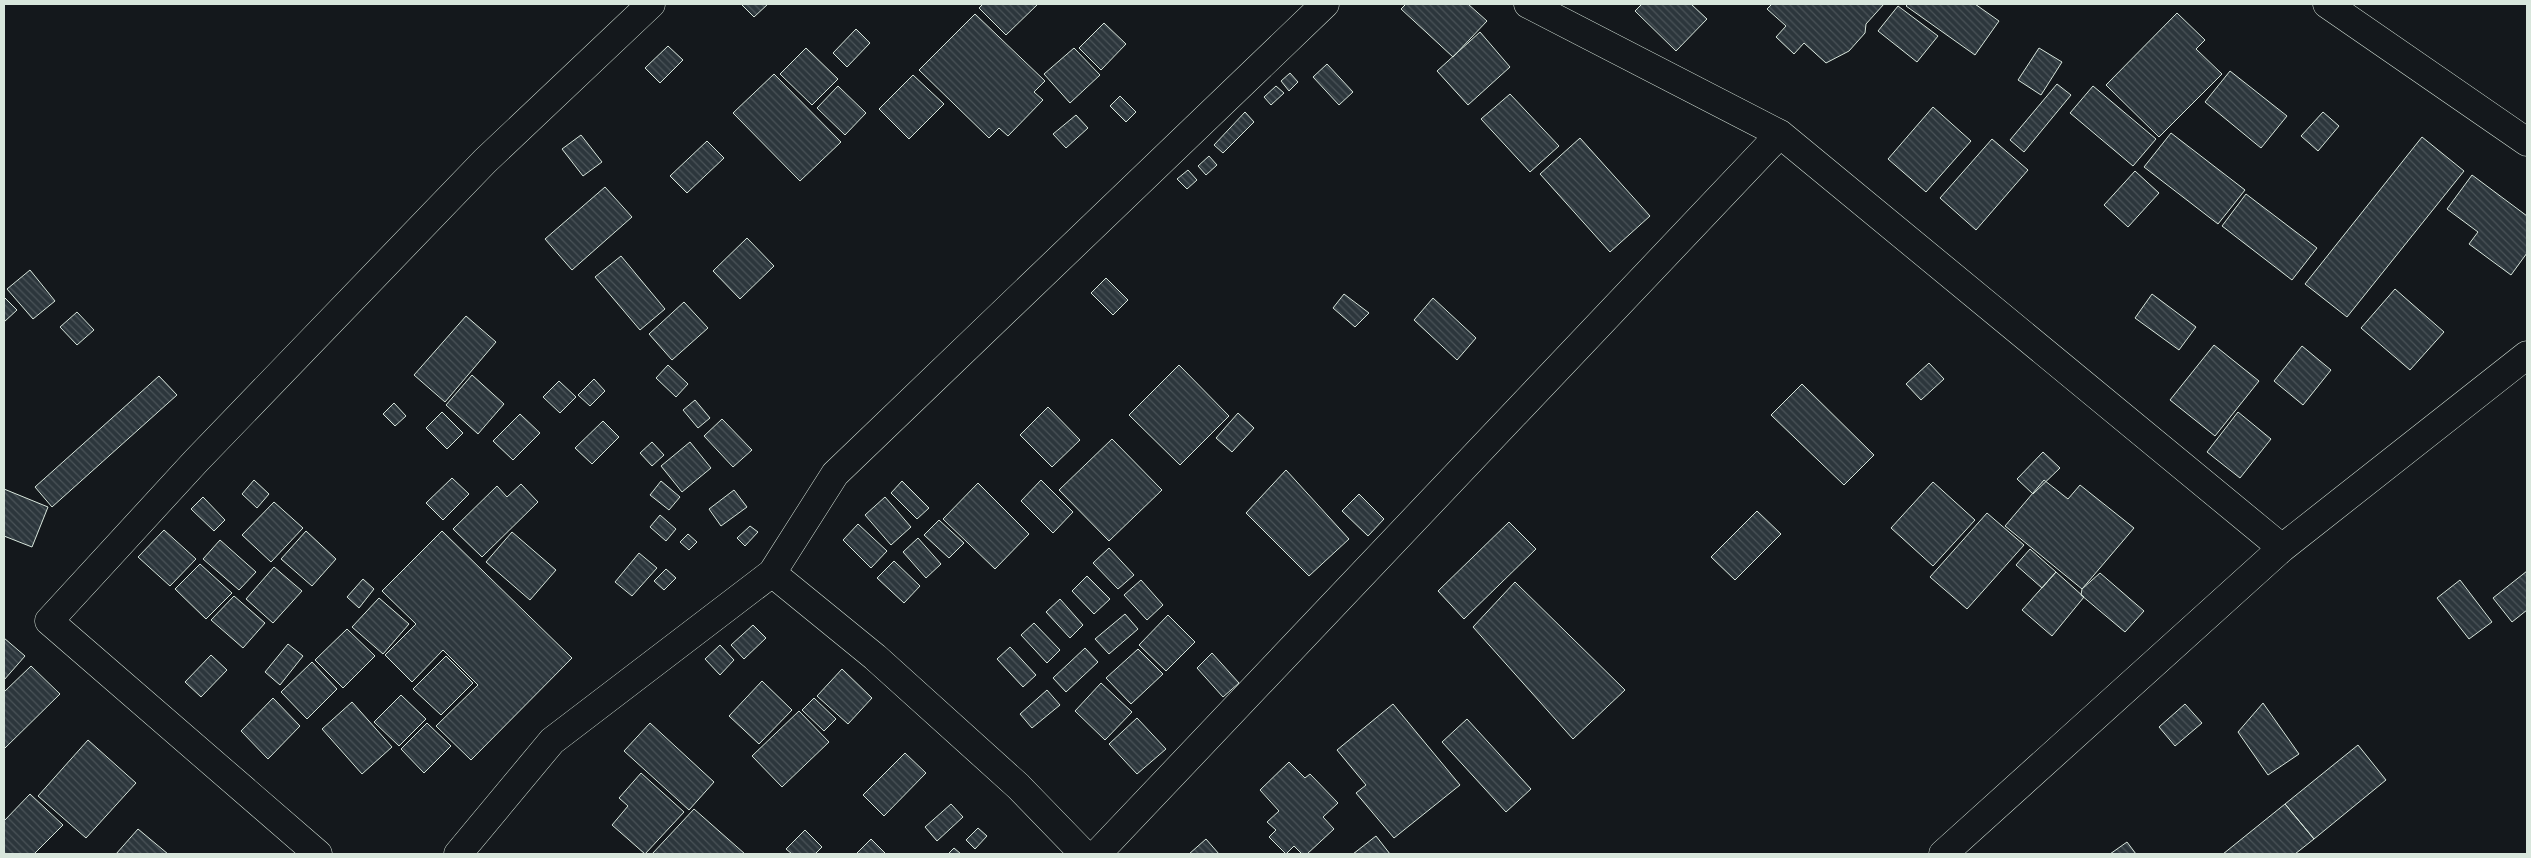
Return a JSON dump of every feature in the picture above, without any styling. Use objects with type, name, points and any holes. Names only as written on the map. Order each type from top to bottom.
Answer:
[{"type":"street","points":[[318,854],[50,620],[196,461],[485,161],[651,4]]},
{"type":"street","points":[[458,854],[552,741],[772,573],[835,474],[1324,4]]},
{"type":"street","points":[[1528,4],[1780,134],[2282,548]]},
{"type":"street","points":[[2327,4],[2527,142]]},
{"type":"street","points":[[1097,854],[1780,134]]},
{"type":"street","points":[[1943,854],[2282,548],[2527,355]]},
{"type":"street","points":[[772,573],[874,658],[1018,786],[1084,854]]},
{"type":"building","points":[[741,4],[768,4],[754,17]]},
{"type":"building","points":[[983,4],[1038,4],[1006,35],[979,8]]},
{"type":"building","points":[[1406,4],[1468,4],[1487,21],[1453,57],[1401,9]]},
{"type":"building","points":[[1642,4],[1691,4],[1707,19],[1676,51],[1635,11]]},
{"type":"building","points":[[1772,4],[1884,4],[1866,24],[1865,33],[1849,51],[1826,63],[1804,43],[1794,54],[1776,37],[1786,26],[1767,9]]},
{"type":"building","points":[[1908,4],[1975,4],[1999,21],[1975,55],[1906,6]]},
{"type":"building","points":[[1898,6],[1938,36],[1917,62],[1878,31]]},
{"type":"building","points":[[2177,13],[2205,40],[2196,49],[2222,74],[2159,137],[2106,85]]},
{"type":"building","points":[[975,14],[1045,81],[1034,92],[1043,100],[1008,136],[999,128],[989,138],[919,70]]},
{"type":"building","points":[[1104,23],[1126,44],[1101,70],[1079,48]]},
{"type":"building","points":[[856,29],[870,43],[847,67],[833,53]]},
{"type":"building","points":[[1480,32],[1510,67],[1468,105],[1437,71]]},
{"type":"building","points":[[668,46],[683,60],[660,83],[645,68]]},
{"type":"building","points":[[806,48],[838,79],[812,105],[780,74]]},
{"type":"building","points":[[1074,48],[1100,75],[1070,103],[1044,74]]},
{"type":"building","points":[[2039,48],[2062,62],[2041,95],[2018,80]]},
{"type":"building","points":[[1327,64],[1353,92],[1339,105],[1313,77]]},
{"type":"building","points":[[2230,71],[2287,116],[2261,148],[2205,102]]},
{"type":"building","points":[[1290,73],[1298,82],[1289,91],[1281,81]]},
{"type":"building","points":[[774,74],[841,142],[800,181],[733,113]]},
{"type":"building","points":[[913,75],[944,104],[909,139],[879,109]]},
{"type":"building","points":[[2057,84],[2071,95],[2024,152],[2010,140]]},
{"type":"building","points":[[838,86],[866,113],[845,135],[817,108]]},
{"type":"building","points":[[1276,86],[1284,93],[1271,105],[1264,97]]},
{"type":"building","points":[[2093,86],[2156,139],[2133,166],[2070,113]]},
{"type":"building","points":[[1510,94],[1559,146],[1530,172],[1481,119]]},
{"type":"building","points":[[1120,96],[1136,112],[1126,122],[1110,106]]},
{"type":"building","points":[[1933,107],[1971,141],[1926,192],[1888,159]]},
{"type":"building","points":[[1245,112],[1254,122],[1223,153],[1214,145]]},
{"type":"building","points":[[2323,112],[2339,126],[2318,151],[2301,136]]},
{"type":"building","points":[[1076,115],[1088,128],[1066,148],[1053,134]]},
{"type":"building","points":[[2171,133],[2245,190],[2218,224],[2144,167]]},
{"type":"building","points":[[581,135],[602,162],[583,176],[562,149]]},
{"type":"building","points":[[2422,137],[2464,171],[2347,317],[2305,284]]},
{"type":"building","points":[[1580,138],[1650,216],[1610,252],[1540,174]]},
{"type":"building","points":[[1992,139],[2028,170],[1976,230],[1940,198]]},
{"type":"building","points":[[707,141],[724,158],[687,193],[670,176]]},
{"type":"building","points":[[1209,156],[1217,165],[1206,175],[1198,166]]},
{"type":"building","points":[[1188,170],[1197,180],[1187,189],[1177,179]]},
{"type":"building","points":[[2135,171],[2159,193],[2128,227],[2104,205]]},
{"type":"building","points":[[2472,175],[2527,216],[2527,253],[2511,275],[2469,244],[2478,232],[2447,209]]},
{"type":"building","points":[[605,187],[632,217],[572,270],[545,239]]},
{"type":"building","points":[[2246,194],[2317,248],[2292,280],[2222,226]]},
{"type":"building","points":[[747,238],[774,266],[740,299],[713,271]]},
{"type":"building","points":[[621,256],[665,309],[640,330],[595,277]]},
{"type":"building","points":[[30,270],[55,301],[33,319],[7,289]]},
{"type":"building","points":[[1106,278],[1128,300],[1113,315],[1091,293]]},
{"type":"building","points":[[2395,289],[2444,332],[2410,370],[2361,328]]},
{"type":"building","points":[[1344,294],[1369,313],[1355,327],[1333,308]]},
{"type":"building","points":[[2152,294],[2196,327],[2179,350],[2135,318]]},
{"type":"building","points":[[4,297],[17,310],[4,322]]},
{"type":"building","points":[[1433,298],[1476,338],[1457,360],[1414,320]]},
{"type":"building","points":[[684,302],[708,328],[672,360],[649,334]]},
{"type":"building","points":[[77,312],[94,330],[77,345],[60,327]]},
{"type":"building","points":[[466,316],[496,342],[445,402],[414,375]]},
{"type":"building","points":[[2214,345],[2259,381],[2215,436],[2170,400]]},
{"type":"building","points":[[2302,346],[2331,370],[2303,405],[2274,381]]},
{"type":"building","points":[[1929,363],[1944,379],[1921,400],[1906,384]]},
{"type":"building","points":[[668,365],[688,384],[676,397],[656,378]]},
{"type":"building","points":[[1179,365],[1229,416],[1180,465],[1129,415]]},
{"type":"building","points":[[472,375],[504,404],[478,434],[446,405]]},
{"type":"building","points":[[159,376],[177,395],[52,507],[35,487]]},
{"type":"building","points":[[594,379],[605,391],[590,406],[578,395]]},
{"type":"building","points":[[559,381],[576,397],[560,413],[543,397]]},
{"type":"building","points":[[1802,384],[1874,455],[1844,485],[1771,415]]},
{"type":"building","points":[[695,400],[710,418],[698,428],[683,410]]},
{"type":"building","points":[[394,403],[406,416],[395,426],[383,414]]},
{"type":"building","points":[[1048,407],[1080,440],[1052,467],[1020,435]]},
{"type":"building","points":[[442,412],[463,433],[447,449],[426,428]]},
{"type":"building","points":[[2238,412],[2271,439],[2240,478],[2207,452]]},
{"type":"building","points":[[1238,413],[1254,428],[1232,452],[1216,438]]},
{"type":"building","points":[[520,414],[540,433],[513,460],[493,441]]},
{"type":"building","points":[[722,419],[752,450],[733,467],[704,436]]},
{"type":"building","points":[[603,421],[619,437],[592,464],[575,448]]},
{"type":"building","points":[[1112,439],[1162,490],[1109,541],[1059,490]]},
{"type":"building","points":[[652,442],[664,455],[652,466],[640,453]]},
{"type":"building","points":[[690,442],[711,468],[682,492],[661,466]]},
{"type":"building","points":[[2043,452],[2060,468],[2033,494],[2017,479]]},
{"type":"building","points":[[1286,470],[1349,539],[1309,576],[1246,513]]},
{"type":"building","points":[[452,478],[469,494],[443,520],[426,503]]},
{"type":"building","points":[[254,480],[269,494],[257,508],[242,494]]},
{"type":"building","points":[[1041,480],[1073,512],[1053,533],[1021,501]]},
{"type":"building","points":[[2044,480],[2068,499],[2080,485],[2134,528],[2082,589],[2005,526]]},
{"type":"building","points":[[661,481],[680,497],[669,510],[650,495]]},
{"type":"building","points":[[902,481],[929,508],[917,519],[891,493]]},
{"type":"building","points":[[1933,482],[1975,520],[1933,566],[1891,528]]},
{"type":"building","points":[[978,483],[1029,534],[995,569],[943,519]]},
{"type":"building","points":[[521,484],[538,502],[482,557],[453,529],[497,486],[507,497]]},
{"type":"building","points":[[4,489],[48,507],[32,547],[4,536]]},
{"type":"building","points":[[734,490],[747,507],[721,526],[709,509]]},
{"type":"building","points":[[1359,494],[1384,519],[1368,536],[1342,511]]},
{"type":"building","points":[[203,497],[225,520],[214,531],[191,509]]},
{"type":"building","points":[[885,497],[911,527],[891,545],[865,515]]},
{"type":"building","points":[[274,502],[303,528],[271,562],[242,535]]},
{"type":"building","points":[[1757,511],[1781,534],[1735,580],[1711,557]]},
{"type":"building","points":[[1987,513],[2024,545],[1967,609],[1930,577]]},
{"type":"building","points":[[660,515],[676,529],[666,541],[650,527]]},
{"type":"building","points":[[939,520],[964,543],[949,558],[924,535]]},
{"type":"building","points":[[1509,522],[1536,549],[1464,619],[1438,591]]},
{"type":"building","points":[[858,524],[887,551],[871,568],[843,540]]},
{"type":"building","points":[[750,526],[758,532],[745,546],[737,538]]},
{"type":"building","points":[[164,530],[196,559],[170,586],[138,557]]},
{"type":"building","points":[[306,531],[336,559],[312,586],[281,559]]},
{"type":"building","points":[[442,531],[572,658],[471,760],[436,726],[478,685],[443,650],[412,682],[385,655],[416,624],[382,591]]},
{"type":"building","points":[[512,532],[556,570],[530,600],[486,562]]},
{"type":"building","points":[[688,534],[697,542],[689,550],[680,542]]},
{"type":"building","points":[[918,538],[941,564],[926,578],[903,552]]},
{"type":"building","points":[[220,540],[256,572],[239,590],[203,559]]},
{"type":"building","points":[[1109,548],[1134,575],[1118,589],[1093,563]]},
{"type":"building","points":[[2030,549],[2056,572],[2042,588],[2016,565]]},
{"type":"building","points":[[639,553],[657,568],[632,596],[615,582]]},
{"type":"building","points":[[894,561],[920,586],[904,603],[877,578]]},
{"type":"building","points":[[200,564],[232,593],[206,619],[175,589]]},
{"type":"building","points":[[274,567],[302,591],[273,623],[246,599]]},
{"type":"building","points":[[666,569],[676,578],[664,590],[654,581]]},
{"type":"building","points":[[2527,571],[2527,610],[2512,622],[2493,598]]},
{"type":"building","points":[[2056,572],[2084,597],[2052,636],[2022,610]]},
{"type":"building","points":[[2100,573],[2144,611],[2125,632],[2081,595],[2082,589]]},
{"type":"building","points":[[1087,576],[1110,599],[1094,614],[1072,591]]},
{"type":"building","points":[[363,579],[374,589],[359,608],[347,597]]},
{"type":"building","points":[[1141,580],[1163,605],[1147,620],[1124,595]]},
{"type":"building","points":[[2460,580],[2492,622],[2469,639],[2437,598]]},
{"type":"building","points":[[1515,582],[1625,690],[1573,739],[1473,627]]},
{"type":"building","points":[[234,596],[265,623],[243,648],[211,620]]},
{"type":"building","points":[[379,598],[409,624],[383,654],[352,627]]},
{"type":"building","points":[[1060,599],[1083,625],[1070,638],[1046,612]]},
{"type":"building","points":[[1125,614],[1138,629],[1109,654],[1095,639]]},
{"type":"building","points":[[1168,615],[1195,642],[1166,671],[1139,645]]},
{"type":"building","points":[[1034,623],[1060,650],[1047,663],[1021,635]]},
{"type":"building","points":[[753,625],[766,638],[744,659],[731,645]]},
{"type":"building","points":[[347,629],[375,656],[343,688],[315,660]]},
{"type":"building","points":[[4,638],[25,656],[4,680]]},
{"type":"building","points":[[288,644],[303,656],[280,685],[265,672]]},
{"type":"building","points":[[720,645],[734,660],[720,675],[705,659]]},
{"type":"building","points":[[1010,647],[1036,675],[1023,687],[997,659]]},
{"type":"building","points":[[1085,648],[1098,662],[1066,692],[1053,678]]},
{"type":"building","points":[[1138,649],[1163,674],[1131,704],[1106,678]]},
{"type":"building","points":[[1212,653],[1239,683],[1223,697],[1197,668]]},
{"type":"building","points":[[211,655],[227,670],[201,697],[185,682]]},
{"type":"building","points":[[446,656],[473,683],[441,715],[413,689]]},
{"type":"building","points":[[312,662],[337,689],[307,719],[281,692]]},
{"type":"building","points":[[31,666],[60,694],[4,749],[4,692]]},
{"type":"building","points":[[842,669],[872,698],[848,724],[817,696]]},
{"type":"building","points":[[762,681],[792,710],[759,744],[729,716]]},
{"type":"building","points":[[1101,683],[1132,712],[1105,740],[1075,711]]},
{"type":"building","points":[[1047,690],[1060,705],[1032,728],[1020,714]]},
{"type":"building","points":[[401,695],[426,719],[399,746],[374,722]]},
{"type":"building","points":[[273,698],[300,726],[268,759],[241,731]]},
{"type":"building","points":[[814,698],[836,719],[824,731],[802,710]]},
{"type":"building","points":[[352,702],[392,747],[362,774],[322,729]]},
{"type":"building","points":[[2263,703],[2299,754],[2268,775],[2238,732]]},
{"type":"building","points":[[1393,704],[1460,785],[1394,838],[1356,793],[1366,785],[1337,750]]},
{"type":"building","points":[[2185,704],[2202,723],[2175,746],[2159,727]]},
{"type":"building","points":[[799,711],[829,742],[782,787],[752,756]]},
{"type":"building","points":[[1137,718],[1166,749],[1137,774],[1109,744]]},
{"type":"building","points":[[1467,719],[1531,789],[1506,812],[1442,742]]},
{"type":"building","points":[[427,723],[451,746],[424,773],[401,749]]},
{"type":"building","points":[[650,723],[714,782],[689,810],[624,751]]},
{"type":"building","points":[[88,740],[136,783],[86,838],[38,796]]},
{"type":"building","points":[[2358,745],[2386,780],[2314,839],[2285,804]]},
{"type":"building","points":[[905,753],[926,773],[884,816],[863,795]]},
{"type":"building","points":[[1289,762],[1305,778],[1310,774],[1338,803],[1323,817],[1334,829],[1307,854],[1302,854],[1294,846],[1286,854],[1269,837],[1276,830],[1267,822],[1279,811],[1260,790]]},
{"type":"building","points":[[641,773],[684,812],[645,854],[612,825],[628,806],[619,798]]},
{"type":"building","points":[[30,794],[63,825],[34,854],[4,854],[4,821]]},
{"type":"building","points":[[951,804],[963,817],[937,841],[925,827]]},
{"type":"building","points":[[2285,804],[2314,839],[2295,854],[2223,854]]},
{"type":"building","points":[[694,809],[745,854],[652,854]]},
{"type":"building","points":[[978,828],[987,836],[975,849],[966,840]]},
{"type":"building","points":[[138,829],[168,854],[116,854]]},
{"type":"building","points":[[805,830],[822,847],[815,854],[792,854],[786,849]]},
{"type":"building","points":[[1376,836],[1390,854],[1353,854]]},
{"type":"building","points":[[871,839],[886,854],[856,854]]},
{"type":"building","points":[[1206,839],[1219,854],[1189,854]]},
{"type":"building","points":[[2127,842],[2136,854],[2110,854]]},
{"type":"building","points":[[954,848],[961,854],[948,854]]}]
